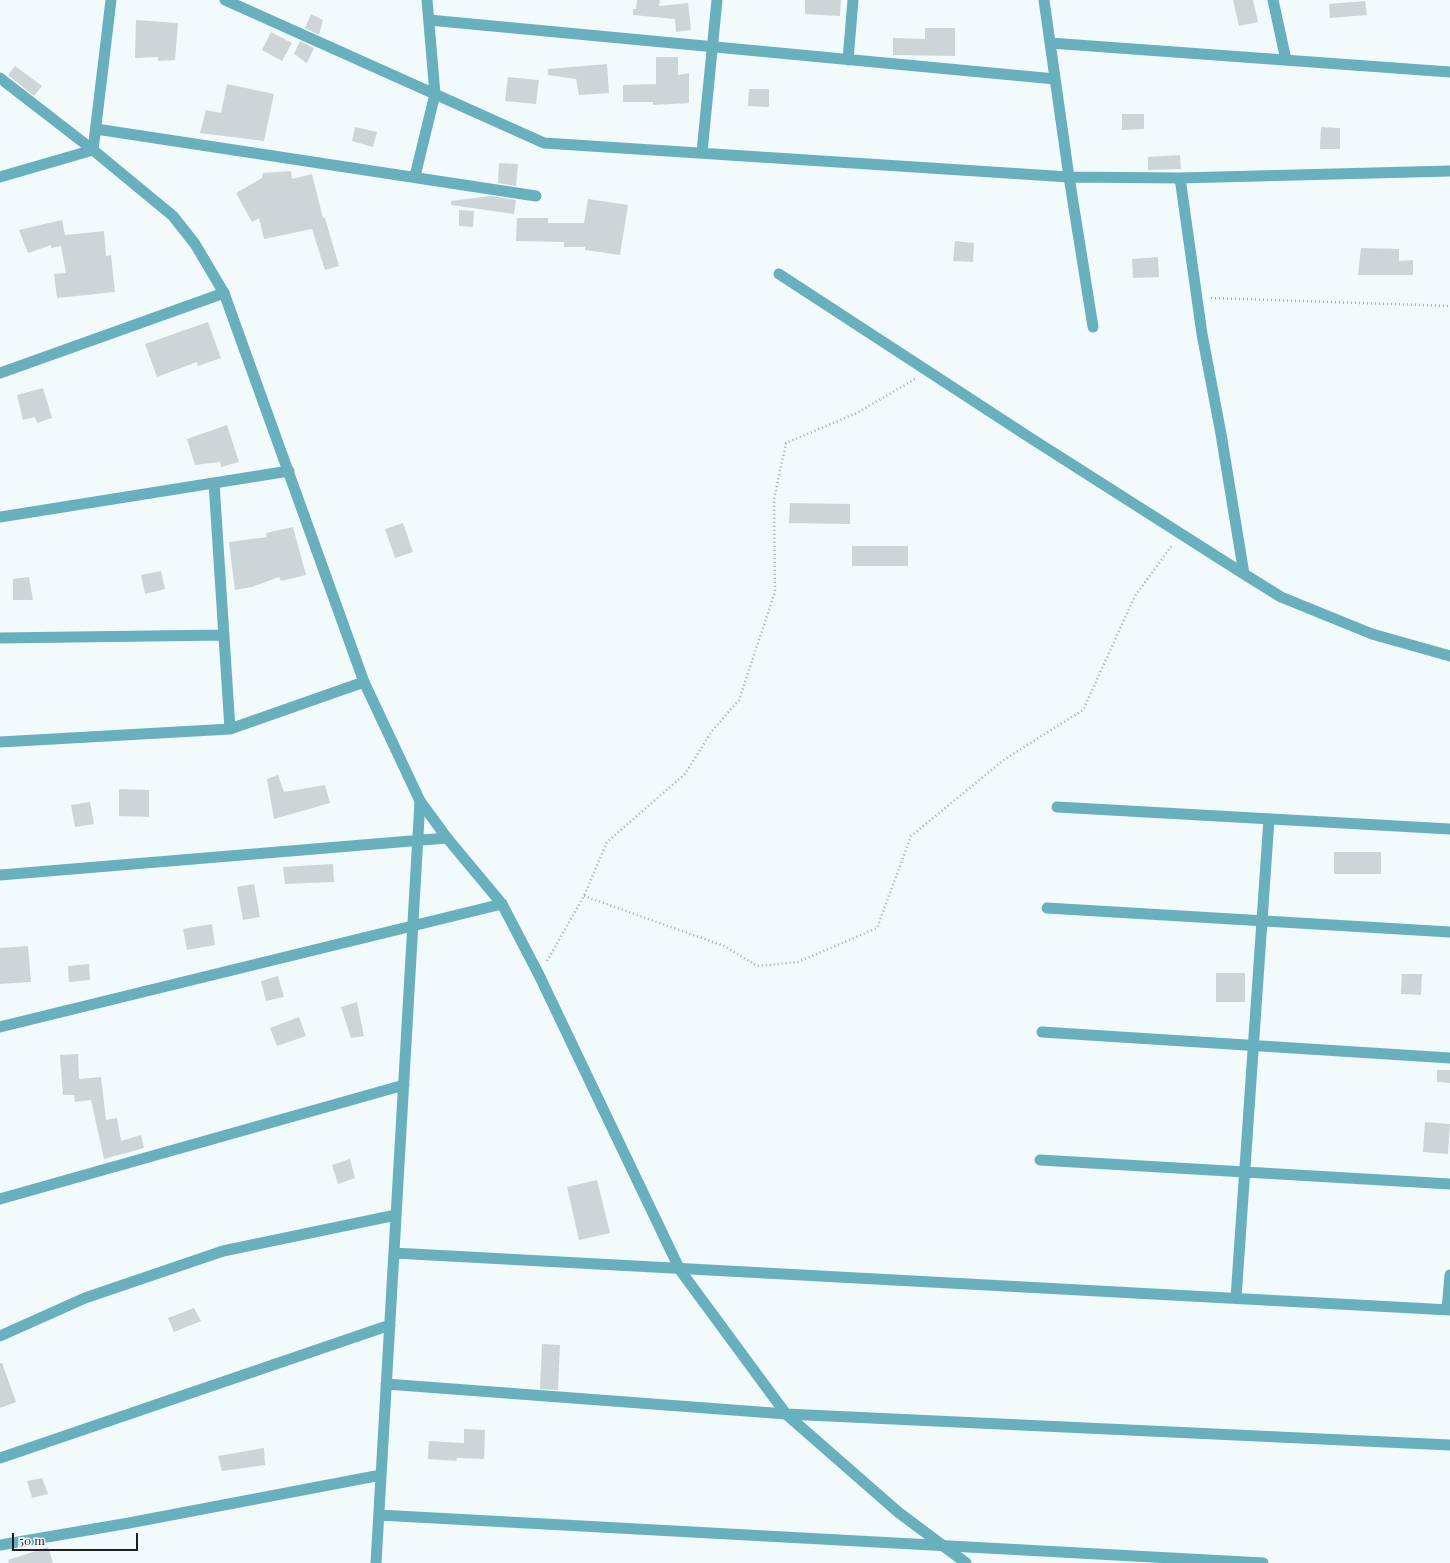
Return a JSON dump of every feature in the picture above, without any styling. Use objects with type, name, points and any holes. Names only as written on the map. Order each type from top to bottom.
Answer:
[{"type":"street","points":[[93,150],[111,0]]},
{"type":"street","points":[[225,0],[544,143],[702,152],[1069,177],[1180,178],[1450,172]]},
{"type":"street","points":[[415,176],[434,94],[428,0]]},
{"type":"street","points":[[702,152],[717,0]]},
{"type":"street","points":[[848,60],[853,0]]},
{"type":"street","points":[[1044,0],[1069,177],[1093,327]]},
{"type":"street","points":[[1273,0],[1286,60]]},
{"type":"street","points":[[429,20],[1055,79]]},
{"type":"street","points":[[1050,43],[1450,72]]},
{"type":"street","points":[[0,78],[93,150],[173,216],[195,244],[224,293],[364,682],[420,801],[447,838],[502,904],[539,975],[680,1270],[786,1414],[898,1512],[966,1563]]},
{"type":"street","points":[[96,128],[415,176],[536,196]]},
{"type":"street","points":[[0,177],[93,150]]},
{"type":"street","points":[[1180,178],[1196,297],[1244,574]]},
{"type":"street","points":[[779,274],[1280,597],[1372,634],[1450,656]]},
{"type":"street","points":[[0,373],[224,293]]},
{"type":"street","points":[[0,517],[289,471]]},
{"type":"street","points":[[214,483],[230,729]]},
{"type":"street","points":[[0,638],[224,635]]},
{"type":"street","points":[[0,742],[230,729],[364,682]]},
{"type":"street","points":[[376,1563],[420,801]]},
{"type":"street","points":[[1057,807],[1450,829]]},
{"type":"street","points":[[1236,1298],[1269,819]]},
{"type":"street","points":[[0,875],[447,838]]},
{"type":"street","points":[[0,1026],[502,904]]},
{"type":"street","points":[[1047,908],[1450,932]]},
{"type":"street","points":[[1042,1032],[1450,1058]]},
{"type":"street","points":[[0,1200],[404,1085]]},
{"type":"street","points":[[1040,1160],[1450,1184]]},
{"type":"street","points":[[0,1336],[84,1298],[223,1251],[396,1215]]},
{"type":"street","points":[[394,1253],[680,1270],[1449,1310],[1450,1275]]},
{"type":"street","points":[[0,1458],[390,1325]]},
{"type":"street","points":[[386,1384],[786,1414],[1450,1445]]},
{"type":"street","points":[[0,1545],[136,1522],[381,1475]]},
{"type":"street","points":[[379,1515],[1263,1563]]},
{"type":"path","points":[[1196,297],[1450,306]]},
{"type":"path","points":[[539,975],[584,896],[607,842],[685,774],[712,731],[739,700],[775,592],[774,499],[786,444],[857,413],[928,371]]},
{"type":"path","points":[[584,896],[724,946],[757,966],[798,962],[877,928],[910,836],[1005,759],[1083,710],[1135,596],[1181,534]]},
{"type":"building","points":[[637,0],[660,0],[659,6],[688,3],[691,30],[676,32],[675,19],[633,15],[633,9],[636,9]]},
{"type":"building","points":[[805,0],[841,0],[840,16],[805,14]]},
{"type":"building","points":[[1233,0],[1253,0],[1258,22],[1239,26]]},
{"type":"building","points":[[1365,1],[1367,15],[1330,18],[1329,4]]},
{"type":"building","points":[[311,14],[323,20],[319,35],[305,28]]},
{"type":"building","points":[[136,20],[178,23],[175,60],[158,61],[158,57],[135,58]]},
{"type":"building","points":[[925,28],[955,28],[955,56],[893,55],[893,38],[925,39]]},
{"type":"building","points":[[271,32],[292,43],[282,61],[262,50]]},
{"type":"building","points":[[300,41],[314,48],[307,63],[294,54]]},
{"type":"building","points":[[656,57],[678,57],[678,75],[689,73],[689,103],[653,105],[653,102],[623,102],[623,85],[656,84]]},
{"type":"building","points":[[607,64],[609,93],[579,95],[576,79],[548,75],[548,69]]},
{"type":"building","points":[[15,66],[42,86],[34,96],[8,75]]},
{"type":"building","points":[[508,77],[539,80],[536,104],[505,101]]},
{"type":"building","points":[[227,84],[274,94],[264,141],[200,133],[206,110],[221,113]]},
{"type":"building","points":[[749,89],[769,89],[769,107],[748,106]]},
{"type":"building","points":[[1122,114],[1144,114],[1144,129],[1122,130]]},
{"type":"building","points":[[355,127],[377,132],[373,147],[352,141]]},
{"type":"building","points":[[1321,127],[1340,128],[1340,149],[1320,149]]},
{"type":"building","points":[[1180,155],[1181,169],[1148,170],[1148,157]]},
{"type":"building","points":[[499,163],[518,164],[516,186],[498,183]]},
{"type":"building","points":[[291,171],[292,179],[312,174],[323,218],[325,218],[339,266],[325,270],[312,229],[264,239],[259,218],[252,222],[236,193],[262,178],[263,173]]},
{"type":"building","points":[[491,196],[516,200],[514,214],[451,205],[451,201]]},
{"type":"building","points":[[588,199],[628,205],[620,255],[585,250],[585,247],[564,247],[564,242],[516,241],[517,218],[548,218],[548,223],[584,223]]},
{"type":"building","points":[[459,210],[474,211],[473,227],[459,226]]},
{"type":"building","points":[[62,220],[65,235],[104,231],[106,256],[111,255],[115,292],[57,298],[54,274],[66,273],[61,246],[51,248],[51,245],[28,253],[19,230]]},
{"type":"building","points":[[955,241],[974,243],[973,262],[953,261]]},
{"type":"building","points":[[1361,248],[1399,249],[1399,261],[1413,260],[1413,275],[1358,275]]},
{"type":"building","points":[[1158,257],[1159,277],[1133,278],[1132,259]]},
{"type":"building","points":[[208,322],[221,358],[198,366],[197,362],[157,377],[145,344]]},
{"type":"building","points":[[43,388],[52,418],[37,423],[35,417],[23,420],[17,395]]},
{"type":"building","points":[[227,425],[239,462],[221,467],[220,462],[195,465],[187,439]]},
{"type":"building","points":[[790,503],[850,504],[850,524],[789,523]]},
{"type":"building","points":[[403,523],[413,552],[395,558],[385,529]]},
{"type":"building","points":[[293,527],[306,575],[281,581],[279,577],[252,587],[235,590],[229,542],[267,537],[266,533]]},
{"type":"building","points":[[852,546],[908,546],[908,566],[852,566]]},
{"type":"building","points":[[161,571],[165,589],[145,594],[141,575]]},
{"type":"building","points":[[29,577],[33,600],[13,600],[13,579]]},
{"type":"building","points":[[278,775],[284,792],[325,785],[330,803],[274,819],[267,779]]},
{"type":"building","points":[[119,789],[149,790],[149,817],[119,816]]},
{"type":"building","points":[[90,802],[94,824],[75,827],[71,805]]},
{"type":"building","points":[[1334,852],[1381,852],[1381,874],[1334,874]]},
{"type":"building","points":[[333,864],[334,882],[285,884],[283,867]]},
{"type":"building","points":[[254,884],[260,917],[243,920],[237,887]]},
{"type":"building","points":[[212,924],[215,945],[187,950],[183,929]]},
{"type":"building","points":[[28,946],[31,982],[0,984],[0,948]]},
{"type":"building","points":[[89,964],[90,980],[69,982],[68,966]]},
{"type":"building","points":[[1216,973],[1245,973],[1245,1002],[1216,1002]]},
{"type":"building","points":[[1402,974],[1422,974],[1421,995],[1401,994]]},
{"type":"building","points":[[278,976],[284,997],[266,1001],[261,981]]},
{"type":"building","points":[[357,1002],[364,1036],[351,1038],[341,1007]]},
{"type":"building","points":[[299,1017],[306,1036],[277,1046],[270,1028]]},
{"type":"building","points":[[78,1054],[79,1079],[101,1077],[106,1120],[117,1118],[121,1141],[141,1135],[144,1148],[104,1159],[91,1100],[75,1102],[74,1095],[63,1095],[60,1055]]},
{"type":"building","points":[[1437,1070],[1450,1070],[1450,1083],[1437,1082]]},
{"type":"building","points":[[1425,1122],[1450,1124],[1448,1154],[1423,1152]]},
{"type":"building","points":[[350,1159],[355,1178],[338,1184],[332,1165]]},
{"type":"building","points":[[597,1180],[610,1233],[579,1240],[567,1187]]},
{"type":"building","points":[[194,1308],[201,1321],[174,1332],[168,1318]]},
{"type":"building","points":[[542,1344],[560,1345],[558,1390],[540,1389]]},
{"type":"building","points":[[0,1363],[2,1363],[16,1402],[0,1408]]},
{"type":"building","points":[[464,1429],[485,1430],[484,1459],[457,1458],[456,1461],[428,1459],[429,1441],[464,1443]]},
{"type":"building","points":[[264,1448],[265,1465],[222,1471],[218,1456]]},
{"type":"building","points":[[42,1478],[48,1494],[32,1498],[27,1481]]},
{"type":"building","points":[[48,1547],[53,1563],[9,1563],[8,1560]]}]
